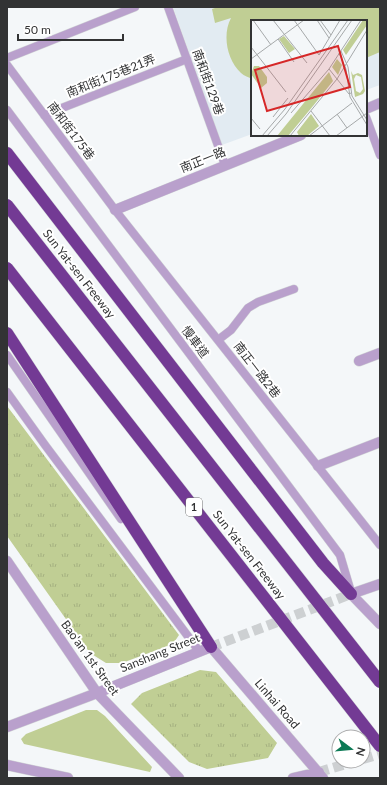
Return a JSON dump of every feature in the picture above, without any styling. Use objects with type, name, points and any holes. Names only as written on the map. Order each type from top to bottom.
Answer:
[{"type":"highway","points":[[7,153],[323,563],[351,594]]},
{"type":"highway","name":"Sun Yat-sen Freeway","points":[[7,205],[380,682]]},
{"type":"highway","name":"Sun Yat-sen Freeway","points":[[7,268],[380,746]]},
{"type":"highway","points":[[7,333],[211,647]]},
{"type":"street","points":[[367,109],[380,103]]},
{"type":"street","name":"南正一路","points":[[115,210],[299,136]]},
{"type":"street","points":[[359,361],[380,354]]},
{"type":"street","points":[[318,466],[380,442]]},
{"type":"street","name":"Bao'an 1st Street","points":[[7,561],[96,693],[179,778]]},
{"type":"street","points":[[380,584],[351,594],[380,624]]},
{"type":"street","name":"Sanshang Street","points":[[7,726],[96,693],[211,647]]},
{"type":"street","name":"Linhai Road","points":[[211,647],[321,775]]},
{"type":"street","points":[[7,765],[68,778]]},
{"type":"street","points":[[293,778],[321,775]]},
{"type":"lane","points":[[7,58],[135,7]]},
{"type":"lane","name":"南和街129巷","points":[[168,7],[225,166]]},
{"type":"lane","name":"南和街175巷21弄","points":[[44,115],[187,59]]},
{"type":"lane","name":"南和街175巷","points":[[7,66],[115,210]]},
{"type":"lane","name":"慢車道","points":[[7,110],[340,555],[351,594]]},
{"type":"lane","points":[[367,120],[380,156]]},
{"type":"lane","name":"南正一路2巷","points":[[115,210],[380,545]]},
{"type":"lane","points":[[218,340],[231,330],[248,308],[258,302],[294,289]]},
{"type":"lane","points":[[7,355],[211,647]]},
{"type":"lane","points":[[7,392],[199,651]]},
{"type":"shaded area","points":[[173,7],[380,7],[380,85],[367,90],[367,20],[251,20],[251,134],[222,145]]},
{"type":"green space","points":[[218,7],[380,7],[380,52],[367,58],[367,20],[251,20],[251,78],[241,73],[236,68],[229,54],[227,47],[227,32],[231,18],[215,23],[212,9]]},
{"type":"green space","points":[[7,406],[179,635],[173,644],[122,663],[106,663],[90,653],[7,536]]},
{"type":"green space","points":[[200,670],[216,672],[277,743],[268,758],[207,769],[189,762],[131,704],[142,693]]},
{"type":"green space","points":[[86,710],[97,710],[105,716],[152,767],[150,772],[24,744],[21,739],[26,734]]},
{"type":"tunnel","points":[[211,647],[351,594]]},
{"type":"tunnel","points":[[371,757],[380,754]]},
{"type":"tunnel","points":[[319,772],[331,768]]}]
